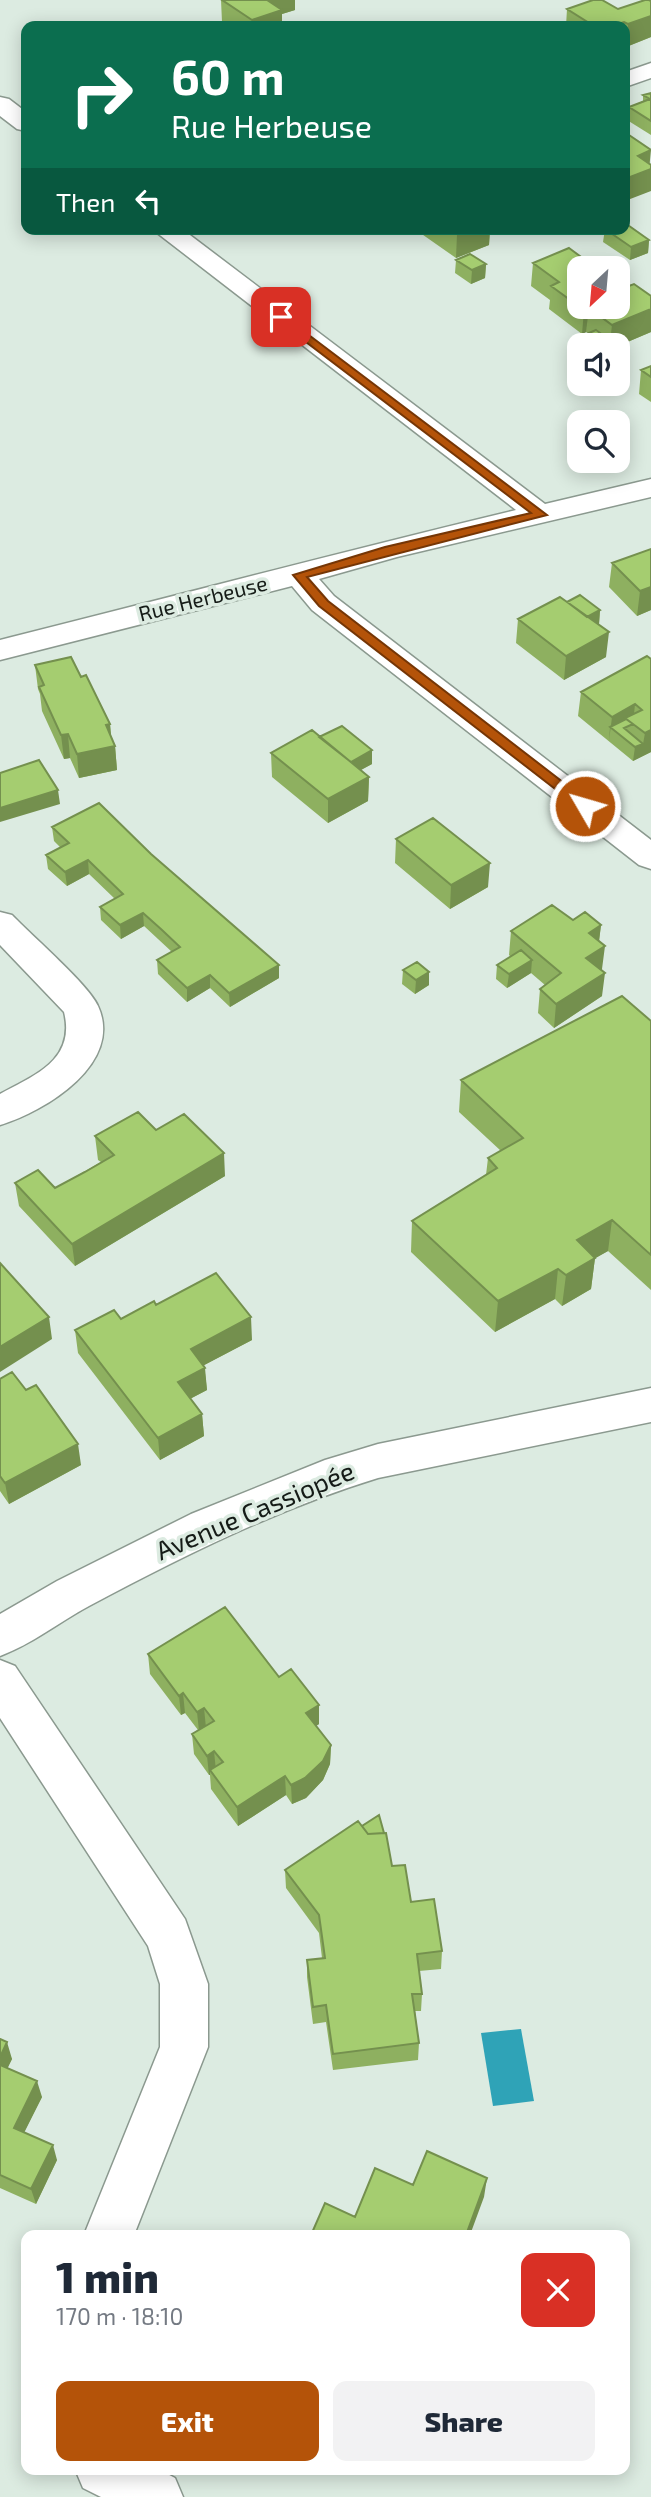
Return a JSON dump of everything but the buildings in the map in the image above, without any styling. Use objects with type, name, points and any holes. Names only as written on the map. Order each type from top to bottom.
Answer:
[{"type":"street","points":[[630,78],[651,70]]},
{"type":"street","points":[[0,104],[21,120]]},
{"type":"street","points":[[173,235],[541,515]]},
{"type":"street","name":"Rue Herbeuse","points":[[0,650],[390,550],[651,488]]},
{"type":"street","points":[[299,575],[323,603],[651,857]]},
{"type":"street","points":[[0,924],[81,1007],[86,1027],[84,1044],[71,1064],[55,1081],[0,1111]]},
{"type":"street","name":"Avenue Cassiopée","points":[[0,1637],[72,1594],[206,1527],[325,1477],[378,1461],[651,1405]]},
{"type":"street","points":[[0,1680],[168,1935],[184,1984],[184,2047],[110,2230]]},
{"type":"street","points":[[114,2475],[156,2497]]},
{"type":"water","points":[[521,2029],[534,2101],[493,2106],[481,2033]]},
{"type":"route","points":[[281,317],[541,515],[390,550],[299,575],[323,603],[585,806]]}]
